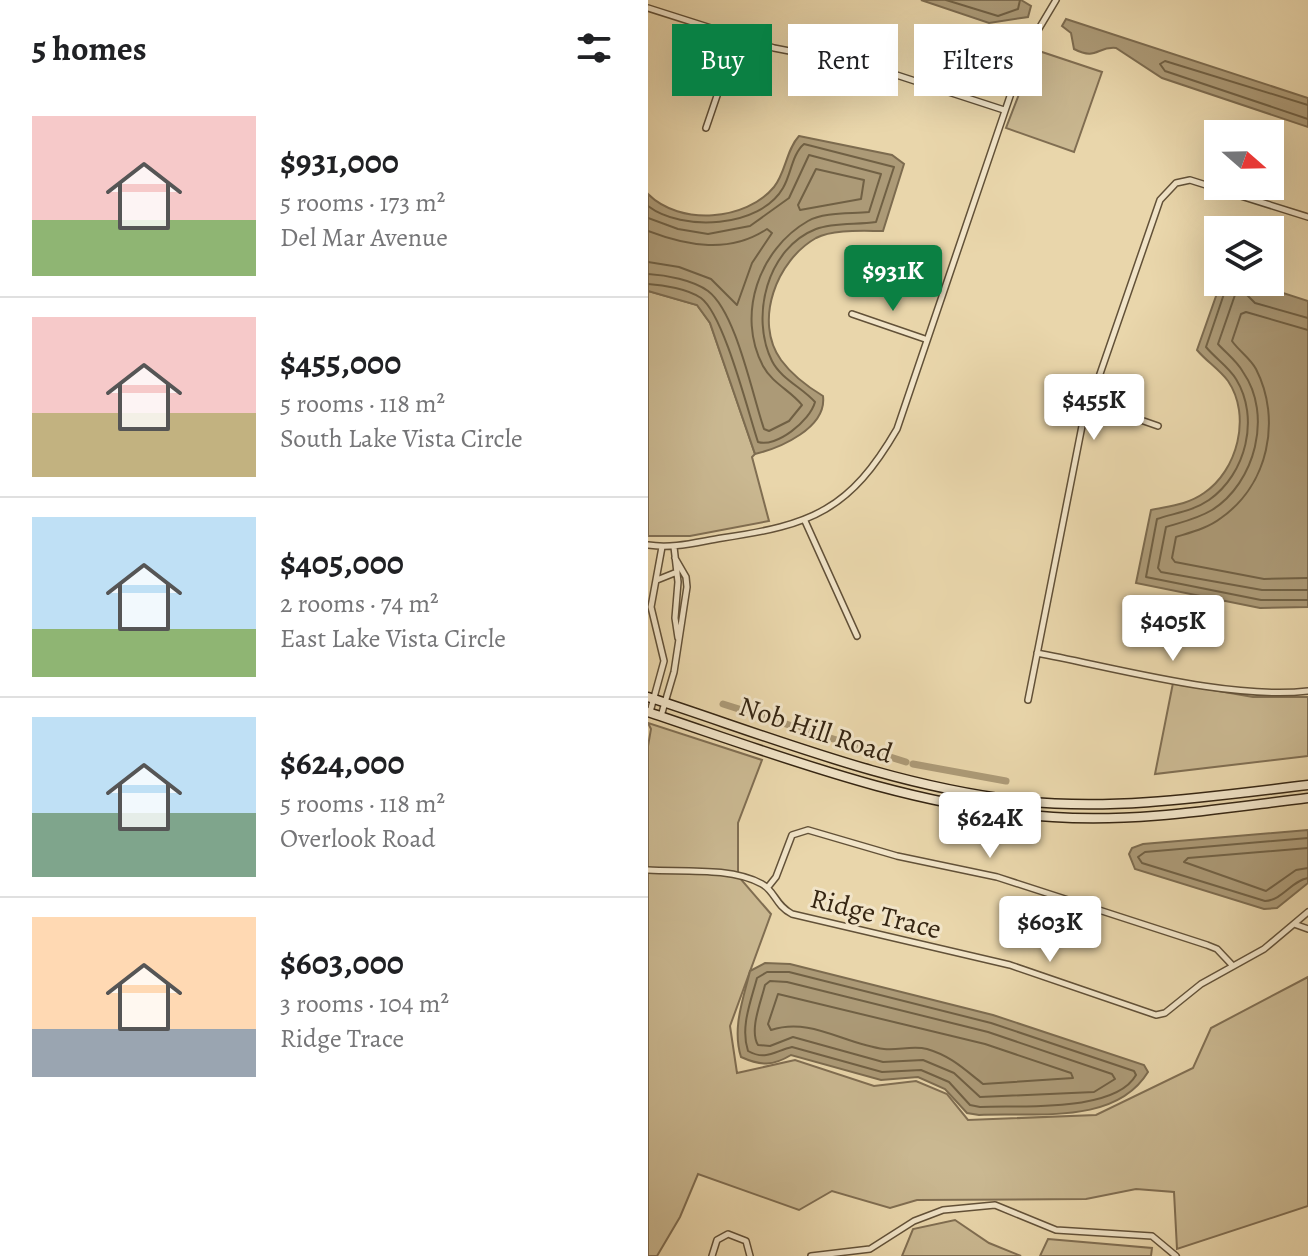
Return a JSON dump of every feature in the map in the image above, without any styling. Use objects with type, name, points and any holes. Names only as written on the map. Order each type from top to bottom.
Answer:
[{"type":"main road","name":"Nob Hill Road","points":[[651,698],[884,774],[1009,799],[1057,803],[1140,803],[1308,785]]},
{"type":"main road","name":"Nob Hill Road","points":[[649,712],[890,791],[993,811],[1054,817],[1136,817],[1308,798]]},
{"type":"street","points":[[648,545],[674,547],[762,532],[805,521],[853,491],[879,460],[897,429],[925,339],[1025,52],[1056,0]]},
{"type":"street","points":[[648,8],[697,24]]},
{"type":"street","points":[[772,46],[811,57],[872,67],[1004,110]]},
{"type":"street","points":[[706,128],[717,96]]},
{"type":"street","points":[[1028,700],[1089,402],[1160,200],[1176,183],[1190,180],[1308,217]]},
{"type":"street","points":[[852,314],[925,339]]},
{"type":"street","points":[[1089,402],[1158,426]]},
{"type":"street","points":[[805,521],[857,636]]},
{"type":"street","points":[[649,712],[664,661],[651,607],[662,547]]},
{"type":"street","points":[[661,716],[679,639],[687,587],[678,572],[674,547]]},
{"type":"street","points":[[657,581],[678,572]]},
{"type":"street","points":[[1037,653],[1236,690],[1272,694],[1308,691]]},
{"type":"street","points":[[768,887],[776,877],[792,835],[808,830],[867,848],[1028,886],[1207,945],[1217,949],[1233,966]]},
{"type":"street","name":"Ridge Trace","points":[[648,870],[739,876],[768,887],[780,908],[792,914],[1010,965],[1156,1015],[1165,1013],[1201,984],[1264,949],[1308,912]]},
{"type":"street","points":[[1293,924],[1308,929]]},
{"type":"street","points":[[811,1256],[870,1249],[914,1221],[943,1210],[995,1205],[1056,1230],[1152,1236],[1176,1256]]},
{"type":"street","points":[[712,1256],[717,1240],[728,1234],[746,1241],[750,1256]]},
{"type":"shaded area","points":[[1042,52],[1102,72],[1074,152],[1006,128],[1018,96],[1042,96]]},
{"type":"shaded area","points":[[648,291],[697,305],[710,323],[755,454],[752,457],[769,521],[690,536],[648,536]]},
{"type":"shaded area","points":[[1173,683],[1253,697],[1308,697],[1308,756],[1155,774]]},
{"type":"shaded area","points":[[648,723],[762,760],[738,823],[738,876],[771,914],[730,1026],[737,1073],[795,1060],[874,1086],[916,1081],[947,1094],[968,1120],[1096,1115],[1193,1068],[1211,1028],[1308,977],[1308,1206],[1177,1249],[1174,1192],[1136,1189],[1086,1199],[917,1200],[890,1208],[832,1191],[799,1210],[698,1174],[680,1217],[657,1256],[648,1256],[648,746],[651,729]]},
{"type":"shaded area","points":[[955,1220],[989,1243],[1021,1256],[902,1256],[913,1229]]},
{"type":"shaded area","points":[[1048,1239],[1152,1248],[1151,1256],[1040,1256]]},
{"type":"water","points":[[921,0],[1021,0],[1031,6],[1028,17],[989,23]]},
{"type":"water","points":[[1066,19],[1308,98],[1308,127],[1162,78],[1116,48],[1088,54],[1074,49],[1071,33],[1062,26]]},
{"type":"water","points":[[799,136],[892,155],[904,164],[883,231],[839,232],[816,238],[802,248],[780,276],[769,310],[773,344],[790,371],[823,396],[822,407],[818,418],[800,435],[755,454],[710,323],[697,305],[648,291],[648,194],[661,204],[695,215],[730,213],[747,207],[774,187]]},
{"type":"water","points":[[1284,293],[1308,301],[1308,607],[1260,608],[1136,583],[1151,510],[1185,503],[1204,493],[1225,471],[1237,442],[1240,426],[1235,395],[1228,381],[1197,350],[1216,296],[1284,296]]},
{"type":"water","points":[[1308,830],[1308,883],[1277,908],[1264,909],[1135,869],[1129,854],[1132,848],[1143,844]]},
{"type":"water","points":[[765,963],[790,964],[993,1015],[1144,1065],[1148,1072],[1134,1089],[1095,1109],[1072,1113],[979,1115],[967,1113],[945,1089],[918,1077],[881,1080],[791,1055],[773,1063],[755,1062],[741,1057],[738,1025],[750,971]]},
{"type":"waterway","points":[[723,704],[906,762]]},
{"type":"waterway","points":[[913,764],[1006,781]]}]
